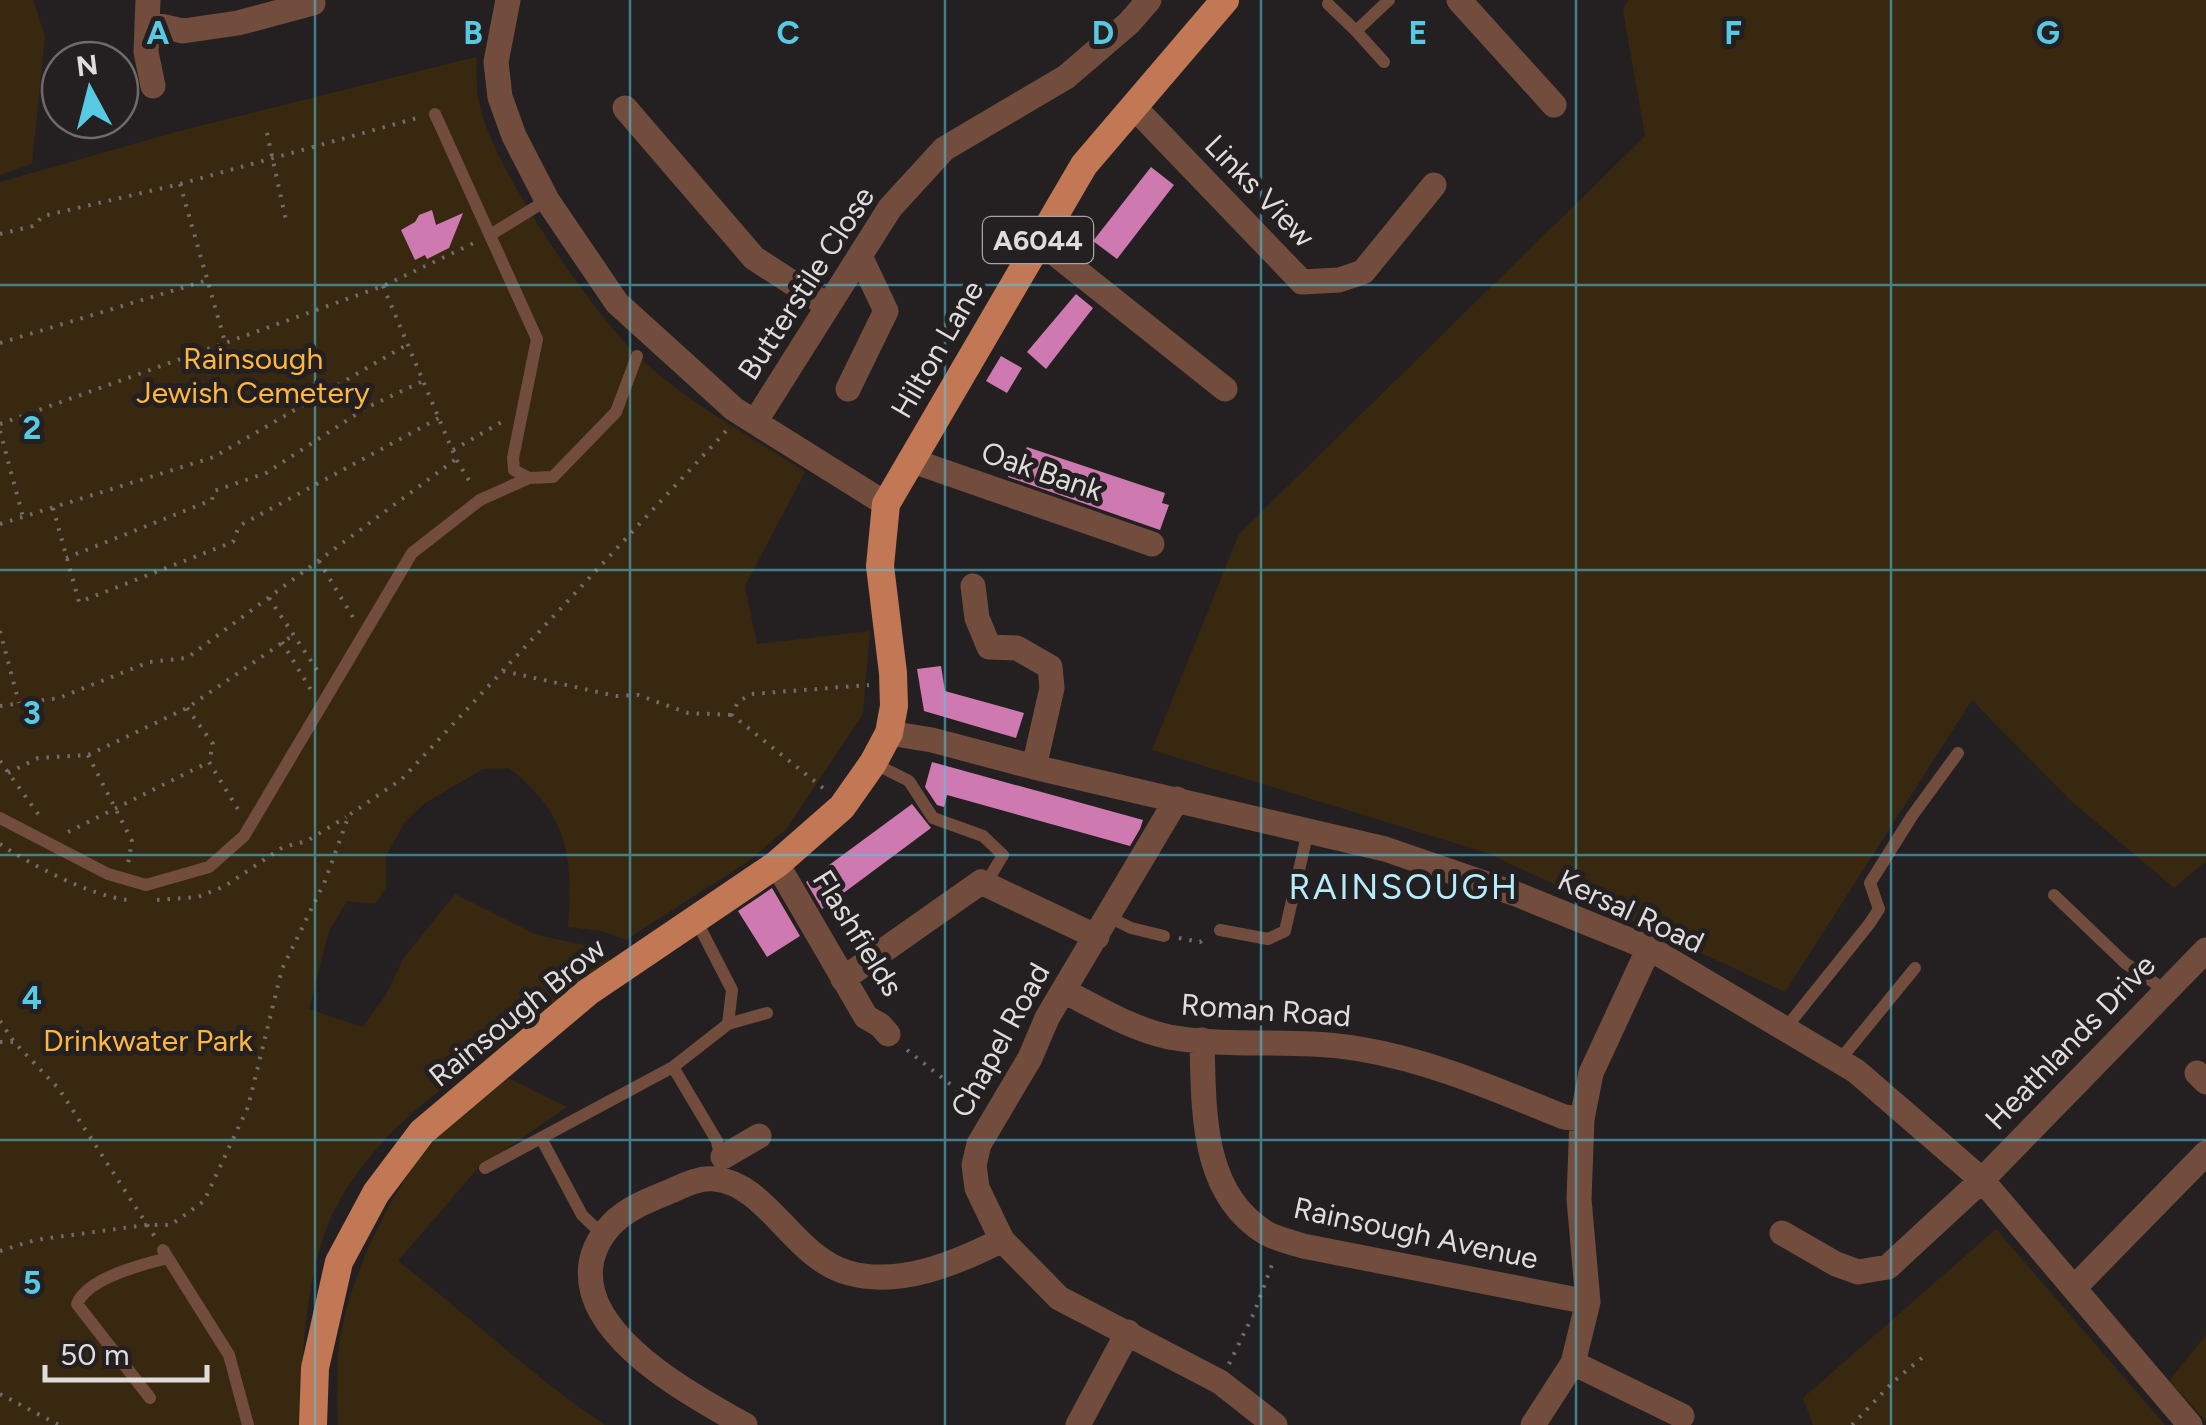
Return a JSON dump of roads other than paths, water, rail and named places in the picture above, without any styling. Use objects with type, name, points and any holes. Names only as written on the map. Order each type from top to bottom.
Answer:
[{"type":"main road","name":"Hilton Lane","points":[[889,733],[894,686],[880,566],[886,504],[1084,165],[1224,0]]},
{"type":"main road","name":"Rainsough Brow","points":[[313,1425],[316,1368],[339,1262],[376,1192],[422,1132],[588,992],[777,864],[842,807],[889,733]]},
{"type":"street","points":[[508,0],[496,62],[500,96],[514,136],[547,200],[617,303],[744,415],[886,504]]},
{"type":"street","name":"Butterstile Close","points":[[744,415],[828,306],[890,208],[944,149],[1066,77],[1129,23],[1149,0]]},
{"type":"street","points":[[1458,0],[1554,105]]},
{"type":"street","points":[[153,86],[146,52],[148,12],[183,31],[238,23],[313,3]]},
{"type":"street","name":"Links View","points":[[1133,106],[1302,282],[1339,280],[1363,272],[1434,185]]},
{"type":"street","points":[[625,108],[650,124],[754,258],[828,306]]},
{"type":"street","points":[[1038,240],[1224,388]]},
{"type":"street","points":[[848,389],[886,312],[860,256]]},
{"type":"street","name":"Oak Bank","points":[[910,460],[1152,544]]},
{"type":"street","points":[[973,586],[977,618],[990,647],[1018,648],[1050,667],[1052,688],[1034,768]]},
{"type":"street","name":"Kersal Road","points":[[889,733],[1385,849],[1497,887],[1649,948],[1856,1072],[1982,1180],[2190,1425]]},
{"type":"street","name":"Chapel Road","points":[[1177,799],[979,1144],[974,1164],[977,1188],[1002,1240],[1059,1298],[1220,1382],[1275,1425]]},
{"type":"street","name":"Flashfields","points":[[777,864],[866,1017],[888,1034]]},
{"type":"street","points":[[843,979],[981,882],[1103,927]]},
{"type":"street","points":[[1533,1425],[1572,1363],[1588,1302],[1579,1199],[1582,1119],[1590,1073],[1649,948]]},
{"type":"street","name":"Heathlands Drive","points":[[1782,1232],[1836,1264],[1858,1272],[1888,1267],[1982,1180],[2206,950]]},
{"type":"street","name":"Roman Road","points":[[1064,991],[1135,1026],[1168,1036],[1278,1040],[1362,1049],[1439,1067],[1564,1117],[1582,1119]]},
{"type":"street","name":"Rainsough Avenue","points":[[1202,1040],[1204,1094],[1214,1167],[1226,1196],[1242,1215],[1268,1235],[1303,1246],[1588,1302]]},
{"type":"street","points":[[745,1425],[662,1374],[608,1322],[596,1302],[590,1262],[604,1235],[626,1213],[719,1168],[759,1136]]},
{"type":"street","points":[[2074,1288],[2206,1153]]},
{"type":"street","points":[[719,1168],[815,1256],[852,1274],[886,1276],[930,1270],[1002,1240]]},
{"type":"street","points":[[1078,1425],[1128,1332]]},
{"type":"street","points":[[1572,1363],[1682,1416]]},
{"type":"lane","points":[[1356,31],[1389,0]]},
{"type":"lane","points":[[1328,4],[1384,62]]},
{"type":"lane","points":[[435,114],[537,339],[513,458],[514,470],[529,478]]},
{"type":"lane","points":[[490,235],[547,200]]},
{"type":"lane","points":[[0,818],[59,845],[108,874],[146,885],[208,867],[250,828],[412,552],[480,500],[529,478],[554,477],[616,412],[637,356]]},
{"type":"lane","points":[[1785,1029],[1870,923],[1878,909],[1870,883],[1958,753]]},
{"type":"lane","points":[[873,762],[910,780],[933,818],[983,836],[1003,855],[992,875],[981,882]]},
{"type":"lane","points":[[1220,930],[1268,940],[1285,931],[1308,831]]},
{"type":"lane","points":[[2054,895],[2126,963],[2166,990]]},
{"type":"lane","points":[[694,917],[732,990],[728,1024]]},
{"type":"lane","points":[[1103,927],[1131,928],[1164,936]]},
{"type":"lane","points":[[1839,1061],[1916,968]]},
{"type":"lane","points":[[485,1168],[672,1066],[728,1024],[767,1013]]},
{"type":"lane","points":[[672,1066],[717,1141],[719,1168]]},
{"type":"lane","points":[[541,1138],[582,1215],[604,1235]]},
{"type":"lane","points":[[150,1398],[77,1304],[80,1296],[109,1278],[165,1254],[228,1356],[248,1425]]},
{"type":"district","name":"RAINSOUGH","points":[[1404,887]]},
{"type":"park label","name":"Rainsough Jewish Cemetery","points":[[253,375]]},
{"type":"park label","name":"Drinkwater Park","points":[[148,1040]]}]
